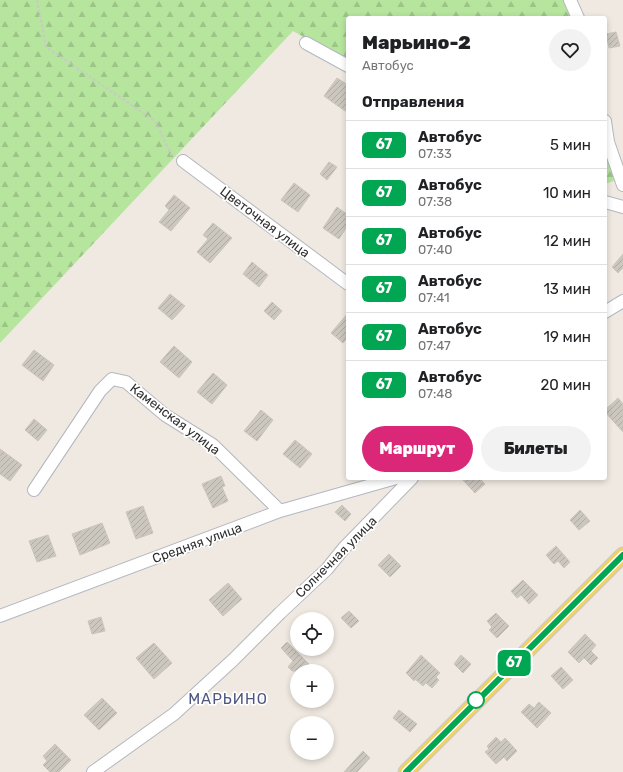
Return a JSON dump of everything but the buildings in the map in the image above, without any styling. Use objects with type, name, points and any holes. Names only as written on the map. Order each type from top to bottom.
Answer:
[{"type":"main road","points":[[406,772],[623,555]]},
{"type":"street","points":[[570,0],[577,16]]},
{"type":"street","points":[[306,43],[346,65]]},
{"type":"street","points":[[607,135],[623,185]]},
{"type":"street","name":"Цветочная улица","points":[[178,160],[346,283]]},
{"type":"street","points":[[607,203],[623,207]]},
{"type":"street","points":[[607,311],[623,301]]},
{"type":"street","name":"Каменская улица","points":[[34,490],[100,391],[112,379],[126,382],[165,415],[213,445],[280,512]]},
{"type":"street","name":"Средняя улица","points":[[0,616],[280,512],[389,480]]},
{"type":"street","name":"Солнечная улица","points":[[94,772],[174,714],[222,670],[327,569],[344,548],[410,480]]},
{"type":"path","points":[[37,0],[46,47],[155,121],[178,160]]},
{"type":"green space","points":[[0,0],[568,0],[572,16],[346,16],[346,61],[293,31],[0,343]]},
{"type":"green space","points":[[607,146],[614,181],[607,183]]},
{"type":"bus line","name":"67","points":[[406,772],[623,555]]},
{"type":"district","name":"МАРЬИНО","points":[[228,699]]}]
